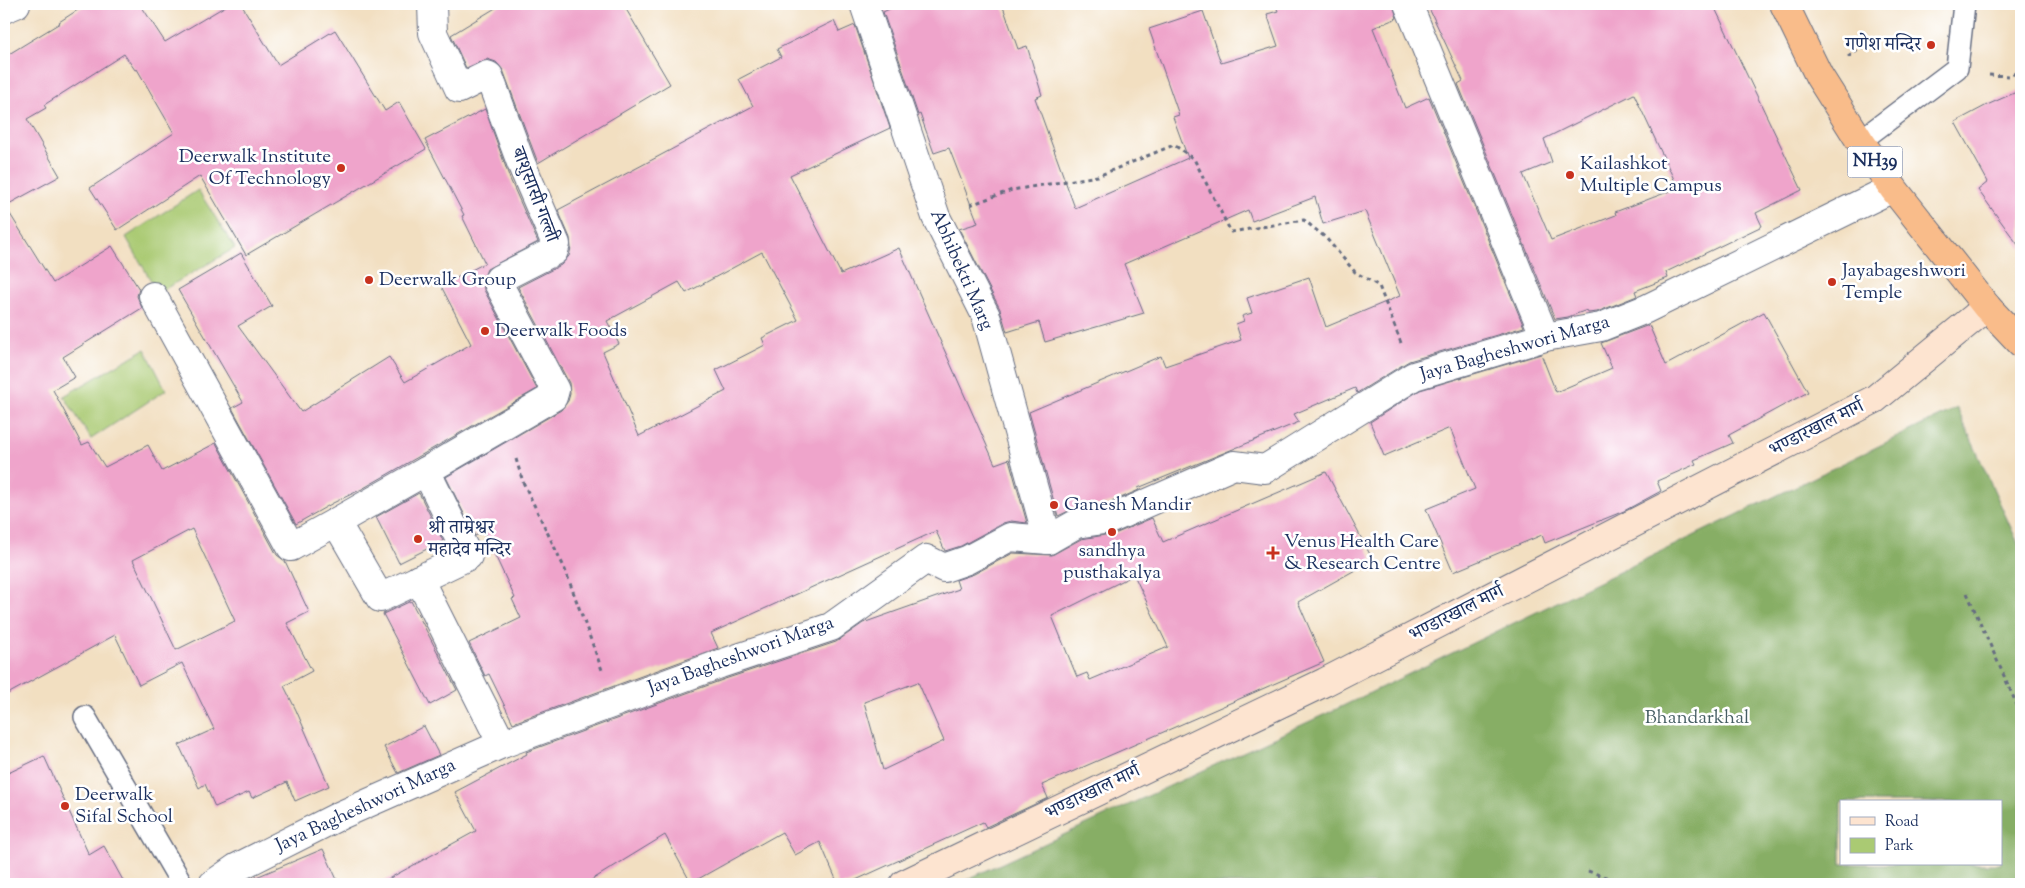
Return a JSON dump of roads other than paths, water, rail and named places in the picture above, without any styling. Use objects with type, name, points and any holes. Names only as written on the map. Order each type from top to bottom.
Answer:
[{"type":"highway","name":"NH39","points":[[1784,4],[1819,76],[1860,141],[1893,188],[1987,307],[2021,343]]},
{"type":"main road","name":"भण्डारखाल मार्ग","points":[[904,884],[1325,682],[1875,398],[1987,307]]},
{"type":"street","points":[[4,9],[16,4]]},
{"type":"street","name":"बाशुसासी गल्ली","points":[[153,296],[291,548],[553,397],[555,390],[498,281],[554,252],[556,244],[521,163],[489,76],[487,75],[459,89],[433,33],[432,4]]},
{"type":"street","name":"Abhibekti Marg","points":[[864,4],[936,217],[986,316],[1048,540]]},
{"type":"street","points":[[1408,4],[1545,337]]},
{"type":"street","name":"Jaya Bagheshwori Marga","points":[[213,884],[236,868],[341,815],[502,744],[614,701],[831,628],[926,560],[944,568],[967,560],[1010,537],[1048,540],[1076,524],[1111,519],[1234,465],[1265,469],[1414,376],[1545,337],[1601,327],[1646,309],[1893,188]]},
{"type":"street","points":[[336,522],[380,598],[468,556],[426,471]]},
{"type":"street","points":[[419,579],[502,744]]},
{"type":"lane","points":[[1860,141],[1957,68],[1964,4]]},
{"type":"lane","points":[[85,717],[182,884]]},
{"type":"place","name":"गणेश मन्दिर","points":[[1931,45]]},
{"type":"place","name":"Deerwalk Institute Of Technology","points":[[341,168]]},
{"type":"place","name":"Kailashkot Multiple Campus","points":[[1570,175]]},
{"type":"place","name":"Deerwalk Group","points":[[369,280]]},
{"type":"place","name":"Jayabageshwori Temple","points":[[1832,282]]},
{"type":"place","name":"Deerwalk Foods","points":[[485,331]]},
{"type":"place","name":"Ganesh Mandir","points":[[1054,505]]},
{"type":"place","name":"sandhya pusthakalya","points":[[1112,532]]},
{"type":"place","name":"श्री ताम्रेश्वर महादेव मन्दिर","points":[[418,539]]},
{"type":"place","name":"Venus Health Care & Research Centre","points":[[1273,553]]},
{"type":"place","name":"Deerwalk Sifal School","points":[[65,806]]},
{"type":"park label","name":"Bhandarkhal","points":[[1697,718]]}]
